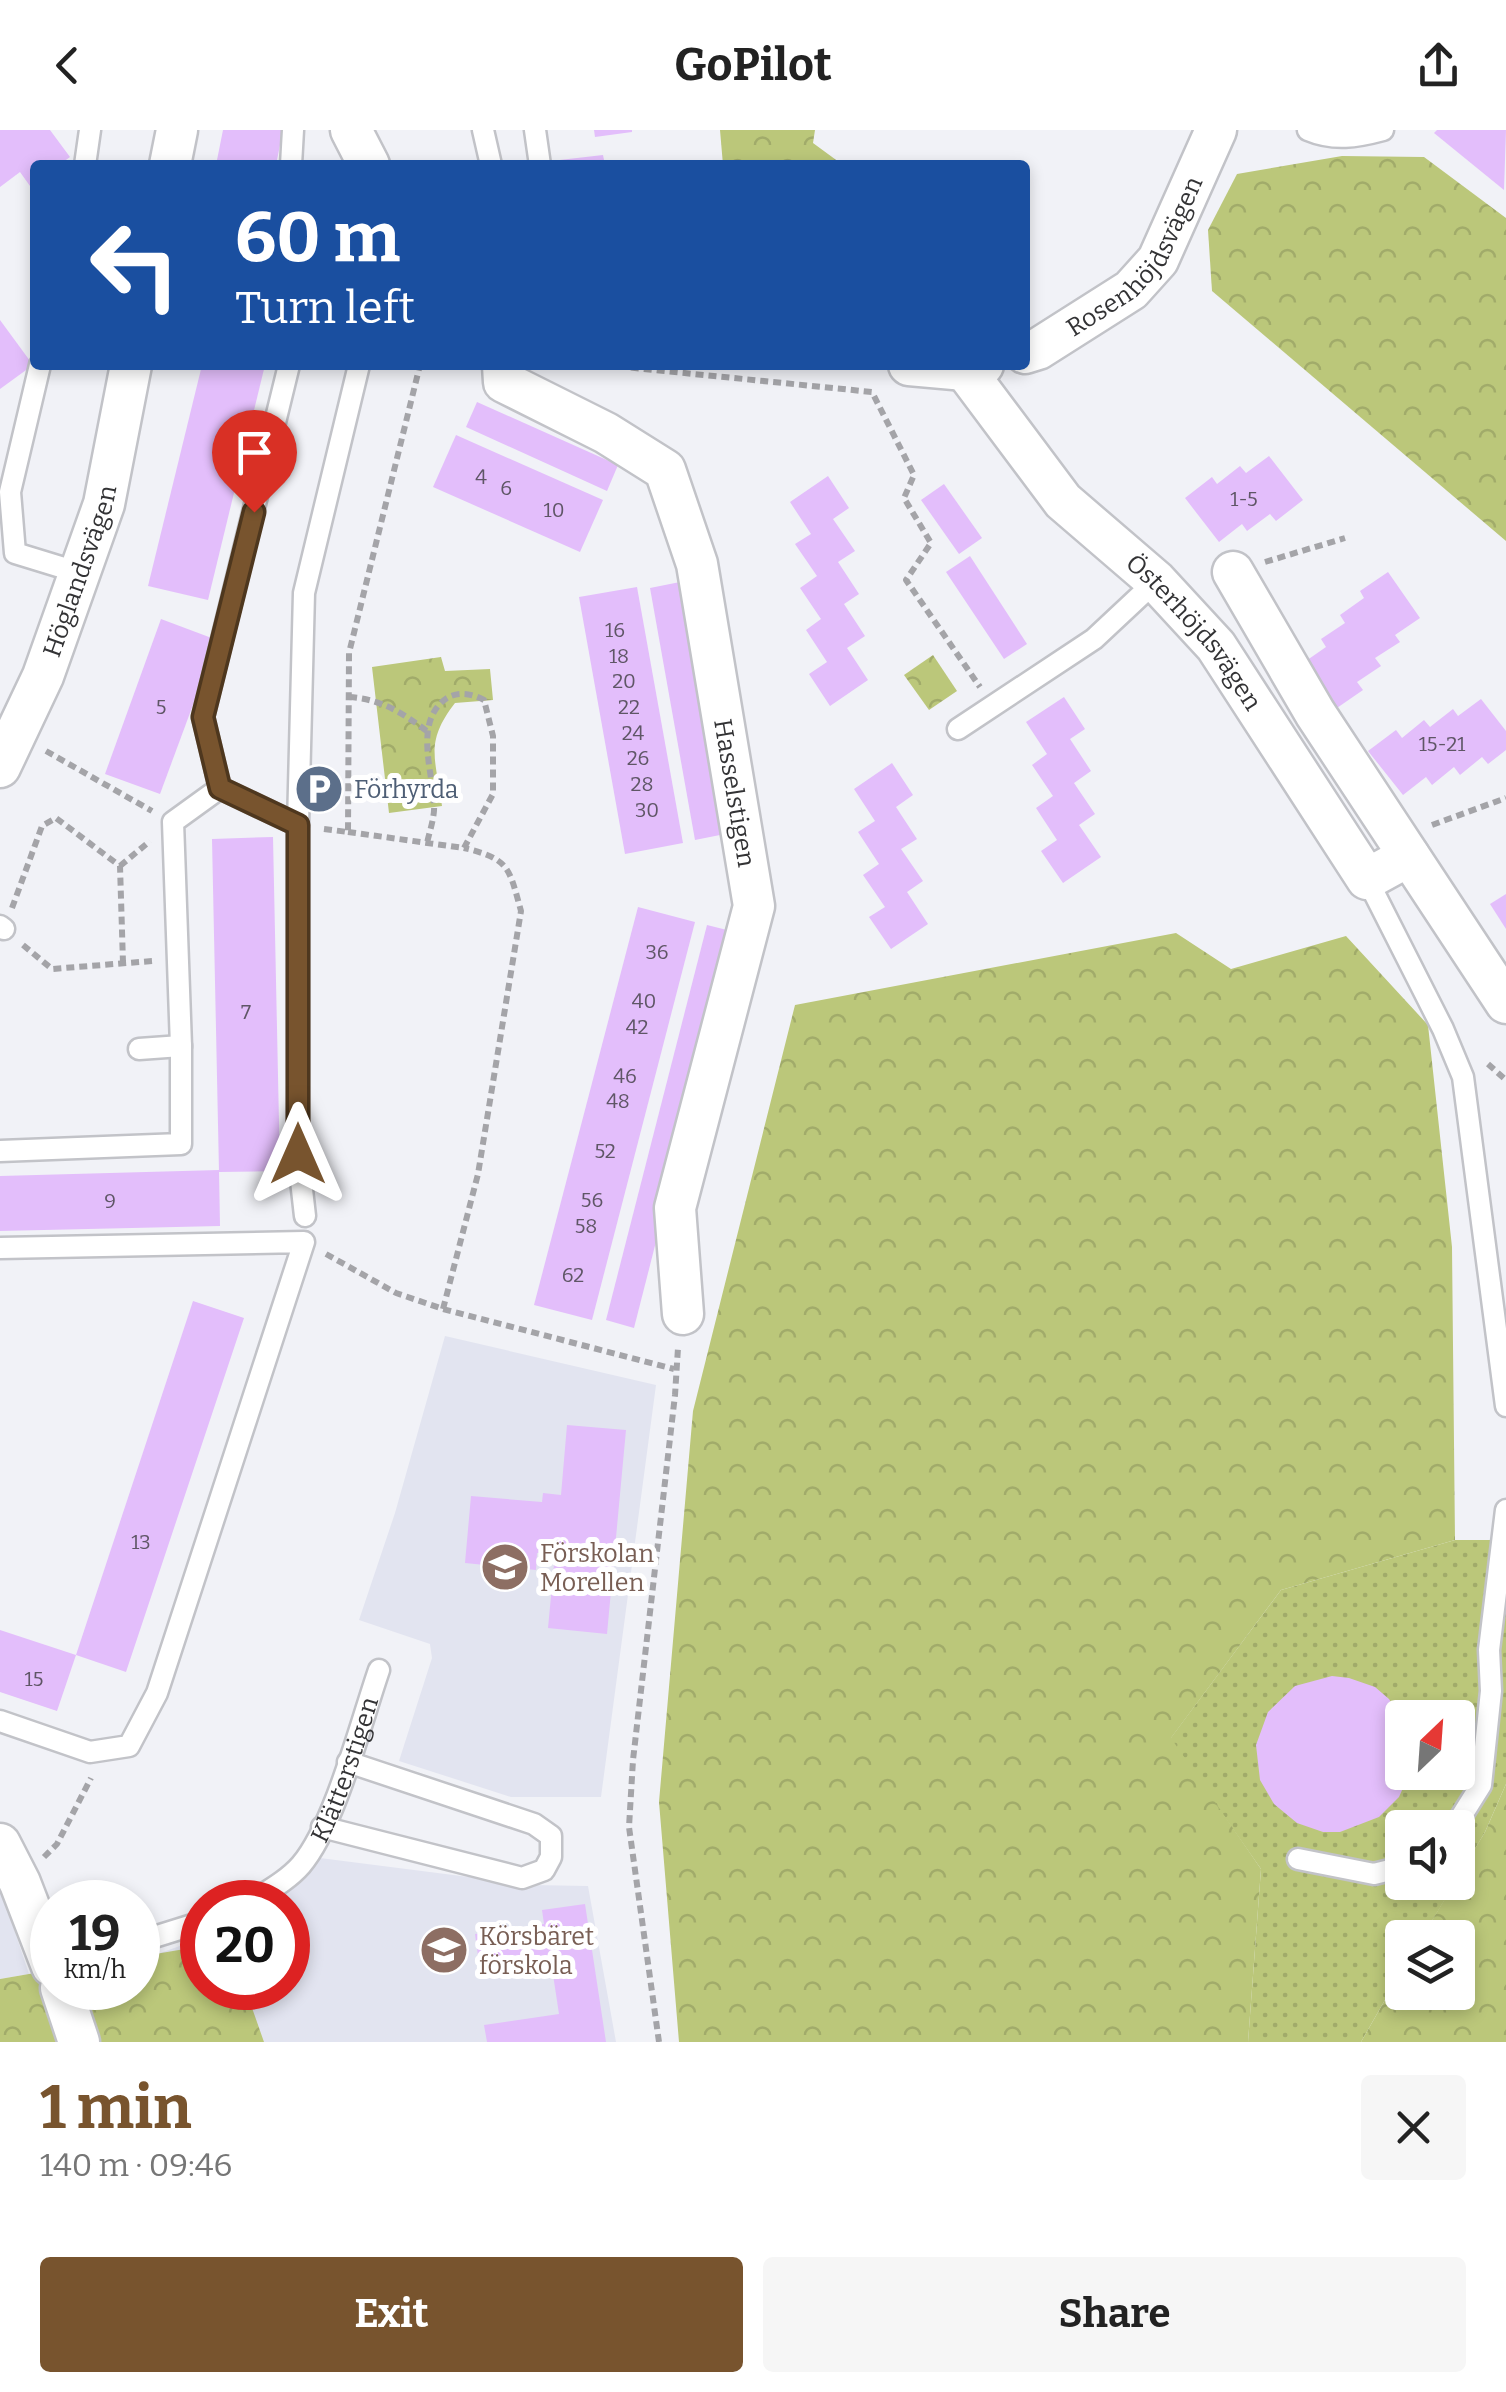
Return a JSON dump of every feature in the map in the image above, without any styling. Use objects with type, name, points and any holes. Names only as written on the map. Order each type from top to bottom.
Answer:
[{"type":"street","points":[[171,160],[177,130]]},
{"type":"street","points":[[351,130],[366,160]]},
{"type":"street","name":"Rosenhöjdsvägen","points":[[1030,351],[1131,290],[1158,260],[1216,130]]},
{"type":"street","name":"Höglandsvägen","points":[[8,750],[66,615],[77,572],[104,504],[130,370]]},
{"type":"street","name":"Hasselstigen","points":[[503,370],[504,382],[606,433],[666,470],[697,564],[754,906],[676,1208],[683,1314]]},
{"type":"street","name":"Österhöjdsvägen","points":[[975,370],[1063,501],[1156,581],[1216,646],[1366,879]]},
{"type":"street","name":"Österhöjdsvägen","points":[[1234,572],[1315,713],[1506,1003]]},
{"type":"street","points":[[1366,879],[1404,846]]},
{"type":"street","points":[[0,1844],[30,1909]]},
{"type":"street","points":[[68,2010],[79,2042]]},
{"type":"lane","points":[[85,160],[90,130]]},
{"type":"lane","points":[[291,160],[293,130]]},
{"type":"lane","points":[[483,130],[490,160]]},
{"type":"lane","points":[[535,130],[539,160]]},
{"type":"lane","points":[[1308,130],[1353,138],[1383,130]]},
{"type":"lane","points":[[39,370],[10,492],[15,553],[77,572]]},
{"type":"lane","points":[[220,788],[203,717],[288,370]]},
{"type":"lane","points":[[305,1216],[298,1154],[298,825],[304,593],[358,370]]},
{"type":"lane","points":[[958,729],[1094,639],[1156,581]]},
{"type":"lane","points":[[0,1152],[181,1144],[172,822],[220,788]]},
{"type":"lane","points":[[220,788],[298,825]]},
{"type":"lane","points":[[1366,879],[1443,1029],[1463,1077],[1506,1406]]},
{"type":"lane","points":[[139,1049],[181,1046]]},
{"type":"lane","points":[[0,1248],[304,1242],[157,1693],[129,1746],[90,1752],[0,1721]]},
{"type":"lane","points":[[1465,1810],[1481,1784],[1490,1691],[1488,1650],[1506,1510]]},
{"type":"lane","name":"Klätterstigen","points":[[281,1880],[301,1865],[322,1828],[379,1670]]},
{"type":"lane","points":[[322,1828],[522,1878],[544,1870],[551,1857],[550,1836],[534,1824],[348,1762]]},
{"type":"lane","points":[[1298,1858],[1374,1874],[1385,1872]]},
{"type":"path","points":[[348,832],[349,653],[419,370]]},
{"type":"path","points":[[654,370],[872,392],[914,475],[904,498],[931,542],[906,580],[993,706]]},
{"type":"path","points":[[1234,572],[1346,538]]},
{"type":"path","points":[[428,843],[435,807],[428,732],[438,707],[450,696],[472,694],[484,700],[492,736],[493,794],[464,848]]},
{"type":"path","points":[[348,697],[376,700],[403,713],[428,732]]},
{"type":"path","points":[[8,750],[172,822]]},
{"type":"path","points":[[1404,846],[1506,798]]},
{"type":"path","points":[[123,964],[120,866],[56,818],[42,826],[2,928],[52,969],[123,964],[178,959]]},
{"type":"path","points":[[298,825],[496,856],[512,880],[521,912],[478,1174],[444,1309]]},
{"type":"path","points":[[304,1242],[396,1293],[674,1369]]},
{"type":"path","points":[[659,2042],[629,1827],[633,1760],[676,1395],[674,1369],[683,1314]]},
{"type":"path","points":[[20,1883],[56,1844],[106,1750]]},
{"type":"shaded area","name":"Förskolan Morellen","points":[[445,1336],[656,1385],[601,1797],[511,1797],[399,1761],[432,1658],[430,1644],[359,1620],[395,1513]]},
{"type":"shaded area","name":"Körsbäret förskola","points":[[320,1858],[531,1885],[588,1886],[616,2042],[108,2042],[126,2010],[160,2010],[160,1953],[180,1946],[180,2010],[310,2010],[310,1880],[298,1880]]},
{"type":"shaded area","points":[[0,1887],[29,1974],[0,1979]]},
{"type":"green space","points":[[720,130],[815,130],[813,143],[836,160],[723,160]]},
{"type":"green space","points":[[1342,156],[1424,157],[1506,218],[1506,541],[1212,291],[1208,230],[1237,174]]},
{"type":"green space","points":[[933,655],[957,691],[929,710],[904,675]]},
{"type":"green space","points":[[441,657],[445,671],[490,669],[493,700],[455,703],[439,729],[435,763],[442,806],[389,813],[372,667]]},
{"type":"green space","points":[[1176,933],[1231,969],[1346,936],[1428,1025],[1452,1247],[1455,1540],[1281,1590],[1171,1738],[1261,1869],[1248,2042],[679,2042],[659,1802],[693,1411],[795,1005]]},
{"type":"green space","points":[[1455,1540],[1506,1540],[1506,1784],[1475,1849],[1475,1810],[1385,1810],[1385,1900],[1445,1900],[1432,1920],[1385,1920],[1385,2000],[1361,2042],[1248,2042],[1261,1869],[1170,1739],[1281,1590]]},
{"type":"green space","points":[[1506,1784],[1506,2042],[1361,2042],[1385,2000],[1385,2010],[1475,2010],[1475,1920],[1432,1920],[1444,1900],[1475,1900],[1475,1849]]},
{"type":"green space","points":[[180,1950],[180,2010],[253,2010],[264,2042],[0,2042],[0,1979],[30,1974],[30,2010],[160,2010],[160,1953]]},
{"type":"building","points":[[0,130],[50,130],[70,157],[30,160],[30,186],[20,172],[0,187]]},
{"type":"building","points":[[223,130],[283,130],[277,160],[217,160]]},
{"type":"building","points":[[594,130],[632,130],[632,132],[595,137]]},
{"type":"building","points":[[1506,130],[1504,190],[1434,133]]},
{"type":"building","points":[[603,155],[604,160],[560,160]]},
{"type":"building","points":[[0,320],[30,361],[30,367],[0,389]]},
{"type":"building","points":[[201,370],[264,370],[208,600],[148,586]]},
{"type":"building","points":[[477,402],[618,465],[607,491],[466,427]]},
{"type":"building","points":[[456,435],[603,500],[580,552],[433,487]]},
{"type":"building","points":[[1269,456],[1303,500],[1276,521],[1270,514],[1247,531],[1242,524],[1219,542],[1185,498],[1212,477],[1217,484],[1240,466],[1246,473]]},
{"type":"building","points":[[828,476],[849,508],[833,519],[855,551],[838,562],[859,594],[844,604],[865,636],[847,648],[868,680],[830,706],[809,674],[827,662],[806,630],[821,619],[800,588],[817,576],[795,544],[811,534],[790,502]]},
{"type":"building","points":[[944,484],[982,538],[959,554],[921,500]]},
{"type":"building","points":[[970,556],[1027,644],[1004,659],[946,572]]},
{"type":"building","points":[[1388,572],[1420,618],[1395,635],[1400,642],[1375,658],[1381,666],[1357,682],[1363,690],[1334,710],[1303,663],[1326,647],[1321,639],[1345,623],[1340,615],[1364,598],[1360,591]]},
{"type":"building","points":[[680,582],[725,834],[695,840],[650,588]]},
{"type":"building","points":[[637,587],[683,843],[625,854],[579,597]]},
{"type":"building","points":[[161,619],[217,640],[160,794],[105,774]]},
{"type":"building","points":[[1064,697],[1085,729],[1070,739],[1091,771],[1074,783],[1095,814],[1079,825],[1101,857],[1063,883],[1041,851],[1057,840],[1036,808],[1053,796],[1032,765],[1047,754],[1026,722]]},
{"type":"building","points":[[1481,699],[1506,731],[1506,750],[1488,764],[1482,757],[1460,775],[1454,767],[1432,785],[1426,777],[1403,795],[1368,751],[1396,730],[1402,738],[1424,720],[1430,727],[1453,709],[1458,716]]},
{"type":"building","points":[[892,763],[913,795],[896,807],[917,839],[901,849],[923,881],[907,892],[928,924],[891,949],[869,917],[885,907],[863,875],[879,864],[858,832],[875,821],[854,789]]},
{"type":"building","points":[[273,837],[280,1171],[219,1172],[212,839]]},
{"type":"building","points":[[1506,894],[1506,929],[1490,904]]},
{"type":"building","points":[[638,907],[695,922],[592,1320],[534,1305]]},
{"type":"building","points":[[707,925],[735,932],[634,1328],[606,1320]]},
{"type":"building","points":[[219,1170],[220,1226],[0,1231],[0,1176]]},
{"type":"building","points":[[193,1301],[244,1318],[126,1672],[76,1655]]},
{"type":"building","points":[[567,1425],[626,1430],[607,1634],[548,1628],[555,1554],[537,1553],[536,1570],[465,1563],[471,1496],[542,1502],[543,1493],[561,1495]]},
{"type":"building","points":[[0,1630],[76,1655],[57,1711],[0,1692]]},
{"type":"building","points":[[1332,1676],[1349,1678],[1375,1687],[1390,1700],[1385,1700],[1385,1790],[1402,1790],[1379,1817],[1340,1832],[1323,1832],[1297,1823],[1274,1804],[1260,1780],[1256,1745],[1268,1712],[1295,1686]]},
{"type":"building","points":[[585,1904],[606,2042],[487,2042],[484,2025],[559,2014],[552,1968],[481,1978],[475,1934],[544,1924],[542,1910]]},
{"type":"place","name":"Förhyrda","points":[[319,789]]},
{"type":"place","name":"Förskolan Morellen","points":[[505,1567]]},
{"type":"place","name":"Körsbäret förskola","points":[[444,1950]]},
{"type":"route","points":[[254,512],[203,717],[220,788],[298,825],[298,1154]]}]
